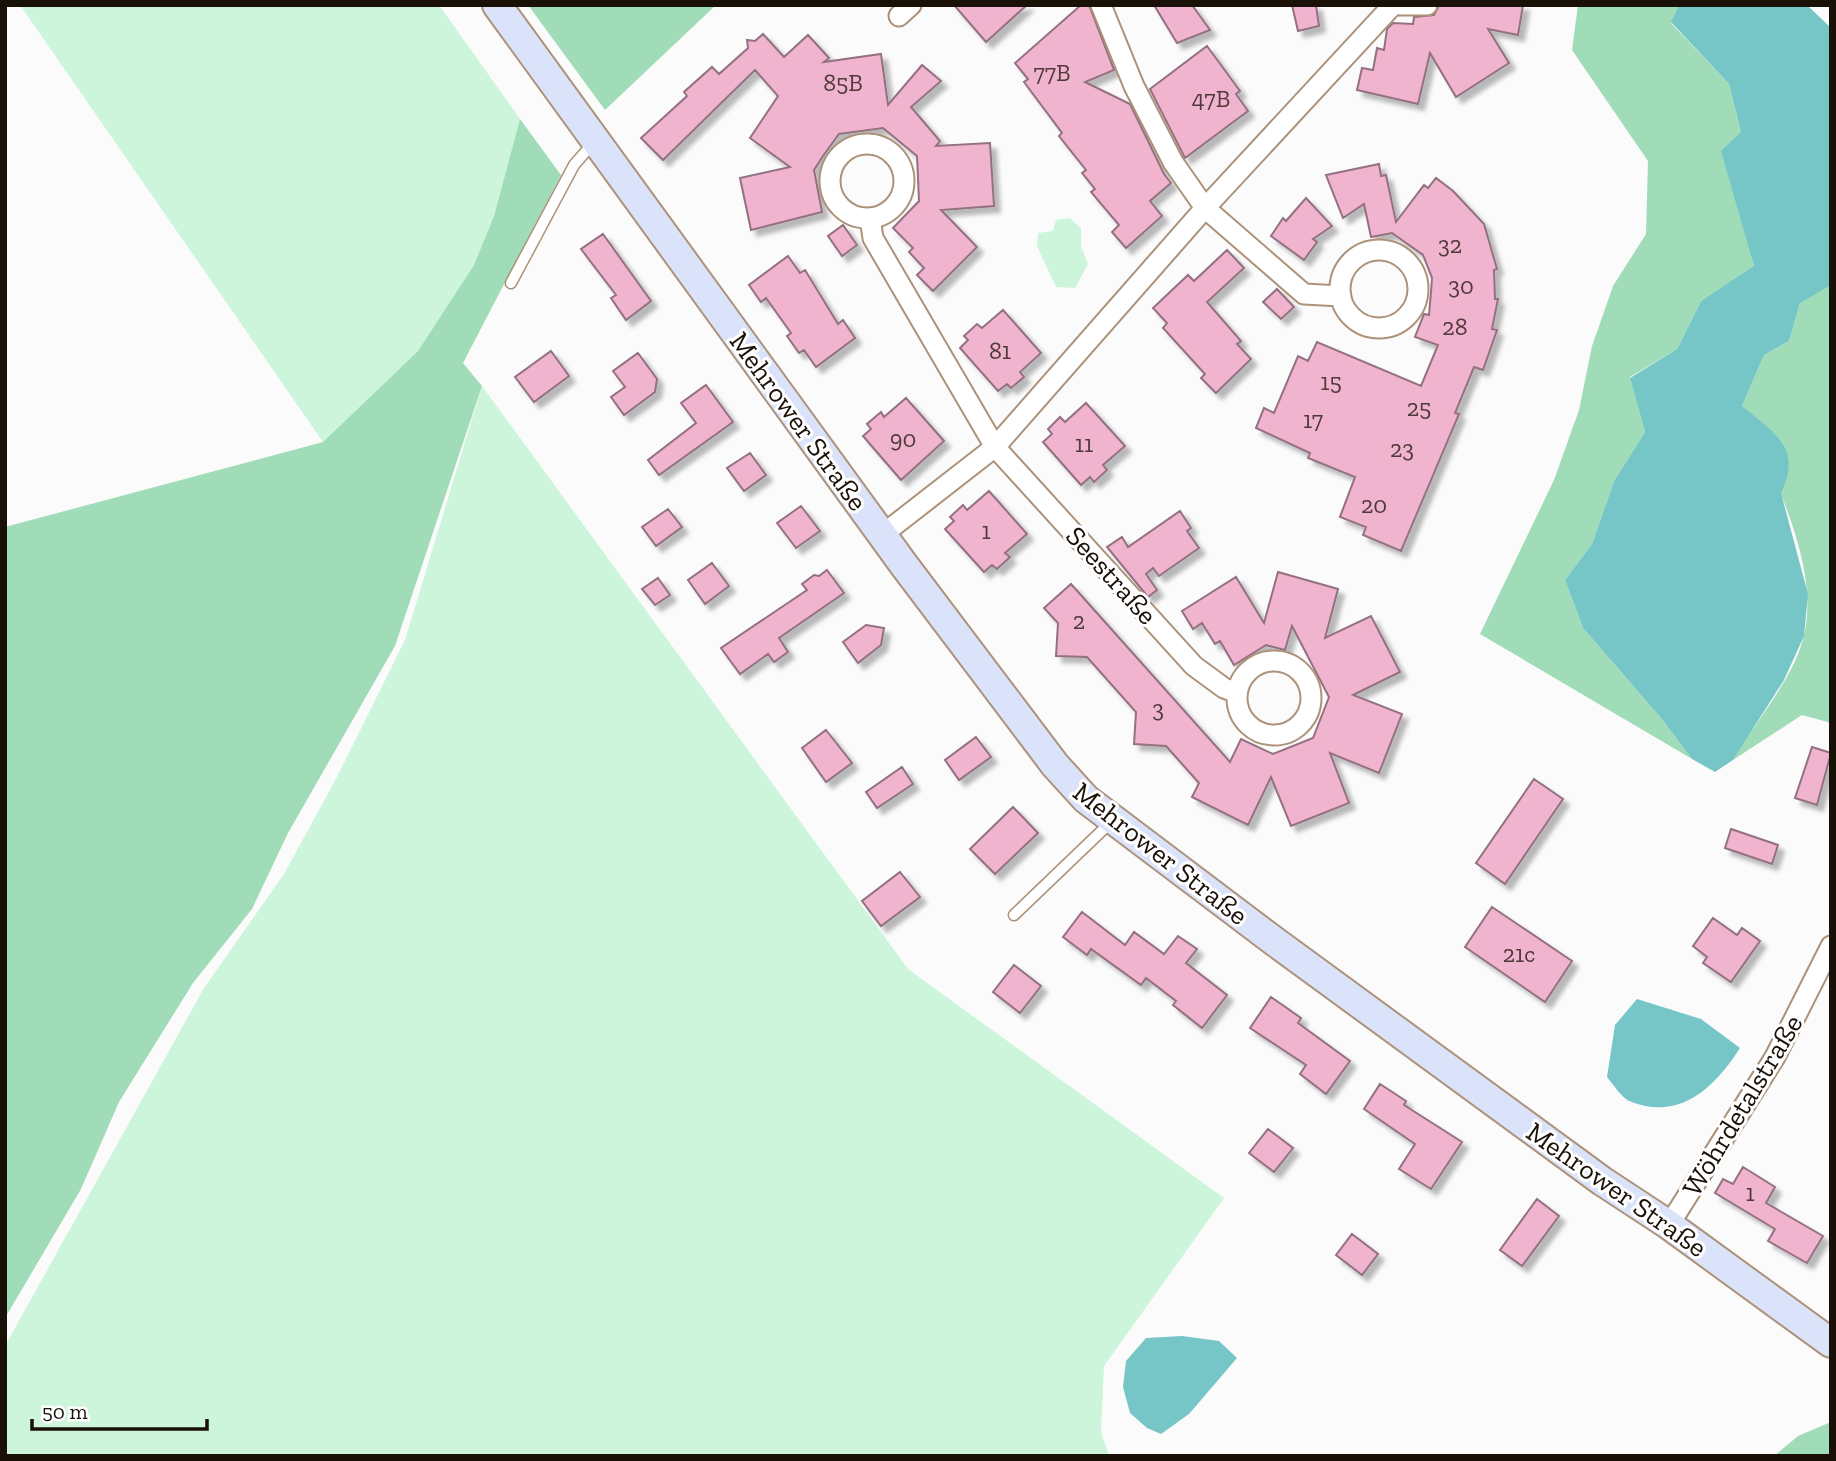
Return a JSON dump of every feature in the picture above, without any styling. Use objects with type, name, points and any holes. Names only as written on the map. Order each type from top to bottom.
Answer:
[{"type":"main road","name":"Mehrower Straße","points":[[497,5],[883,535],[1055,765],[1086,799],[1602,1181],[1669,1225],[1831,1343]]},
{"type":"street","points":[[1101,5],[1134,86],[1173,162],[1205,208],[1304,294],[1341,296]]},
{"type":"street","points":[[883,535],[995,447],[1205,208],[1393,5]]},
{"type":"street","points":[[1401,5],[1414,8],[1427,5]]},
{"type":"street","name":"Seestraße","points":[[870,218],[873,238],[995,447],[1194,666],[1224,688],[1237,693]]},
{"type":"street","points":[[1369,251],[1395,253],[1406,260],[1418,282],[1415,307],[1407,317],[1384,328],[1359,323],[1349,315],[1341,296],[1341,277],[1348,266],[1369,251]]},
{"type":"street","name":"Wöhrdetalstraße","points":[[1669,1225],[1775,1057],[1831,946]]},
{"type":"lane","points":[[511,283],[574,165],[594,141]]},
{"type":"lane","points":[[1014,915],[1113,821]]},
{"type":"green space","points":[[20,5],[439,5],[520,119],[494,216],[474,265],[418,351],[323,442]]},
{"type":"green space","points":[[528,5],[716,5],[605,110]]},
{"type":"green space","points":[[1578,5],[1679,5],[1671,23],[1729,84],[1741,132],[1742,215],[1754,267],[1701,301],[1677,349],[1630,377],[1645,432],[1614,481],[1592,544],[1565,580],[1583,628],[1661,718],[1692,759],[1480,634],[1554,480],[1579,410],[1592,346],[1613,286],[1646,234],[1648,161],[1572,50]]},
{"type":"green space","points":[[520,119],[561,175],[463,363],[482,386],[395,646],[288,833],[252,909],[193,983],[119,1102],[81,1189],[5,1318],[5,527],[323,442],[418,351],[474,265],[494,216]]},
{"type":"green space","points":[[1070,218],[1081,228],[1081,246],[1088,264],[1075,288],[1056,287],[1037,246],[1038,233],[1053,231],[1056,220]]},
{"type":"green space","points":[[1831,285],[1831,723],[1802,715],[1733,760],[1792,667],[1804,635],[1807,607],[1805,578],[1790,518],[1742,406],[1764,355],[1789,341],[1800,303]]},
{"type":"green space","points":[[482,386],[908,969],[1224,1198],[1104,1366],[1101,1432],[1109,1456],[5,1456],[5,1346],[204,988],[284,874],[337,777],[405,640]]},
{"type":"green space","points":[[1831,1422],[1831,1456],[1774,1456],[1798,1436]]},
{"type":"water","points":[[1679,5],[1807,5],[1831,28],[1831,285],[1800,303],[1789,341],[1764,355],[1742,406],[1774,433],[1787,452],[1789,464],[1781,493],[1808,594],[1804,636],[1784,680],[1733,760],[1715,772],[1692,759],[1661,718],[1583,628],[1565,580],[1592,544],[1614,481],[1645,432],[1630,378],[1677,349],[1701,301],[1754,266],[1721,151],[1741,132],[1729,84],[1671,22]]},
{"type":"water","points":[[1637,999],[1701,1019],[1740,1048],[1719,1076],[1694,1097],[1680,1104],[1647,1106],[1629,1101],[1607,1077],[1615,1025]]},
{"type":"water","points":[[1182,1336],[1219,1341],[1237,1358],[1189,1414],[1161,1434],[1147,1428],[1130,1413],[1123,1387],[1126,1361],[1146,1338]]},
{"type":"building","points":[[954,5],[1027,5],[986,42]]},
{"type":"building","points":[[1081,5],[1089,5],[1114,70],[1085,82],[1130,104],[1171,183],[1150,201],[1162,216],[1126,248],[1112,232],[1119,225],[1091,192],[1095,189],[1082,173],[1086,170],[1059,136],[1062,133],[1024,82],[1028,79],[1015,63]]},
{"type":"building","points":[[1154,5],[1192,5],[1210,30],[1177,43]]},
{"type":"building","points":[[1292,5],[1316,5],[1319,26],[1298,31]]},
{"type":"building","points":[[1439,5],[1523,5],[1518,35],[1488,29],[1509,63],[1456,97],[1430,53],[1418,104],[1357,90],[1362,68],[1373,70],[1377,48],[1384,50],[1387,29],[1393,23],[1413,24],[1414,17],[1434,15]]},
{"type":"building","points":[[763,34],[784,57],[808,35],[829,58],[824,62],[881,54],[888,105],[922,65],[941,81],[911,107],[940,141],[936,146],[990,143],[994,206],[941,210],[977,247],[933,291],[917,275],[924,268],[909,252],[913,248],[893,228],[919,201],[917,156],[883,128],[839,134],[823,156],[814,170],[822,212],[751,230],[740,178],[790,167],[750,138],[778,96],[755,70],[663,160],[641,138],[687,96],[684,92],[712,67],[719,74],[748,48],[747,40],[755,41]]},
{"type":"building","points":[[1207,46],[1240,91],[1236,94],[1248,111],[1185,158],[1150,89]]},
{"type":"building","points":[[1379,164],[1381,176],[1386,175],[1396,222],[1424,185],[1428,188],[1436,178],[1453,191],[1484,224],[1497,269],[1494,270],[1495,299],[1498,299],[1492,329],[1497,330],[1483,370],[1474,367],[1455,413],[1459,414],[1401,551],[1363,535],[1366,527],[1340,517],[1355,477],[1308,458],[1310,453],[1256,428],[1264,408],[1274,413],[1298,356],[1308,361],[1317,342],[1421,386],[1438,345],[1415,337],[1424,314],[1429,315],[1432,278],[1423,255],[1392,233],[1371,237],[1364,204],[1343,218],[1326,175]]},
{"type":"building","points":[[1306,198],[1332,226],[1313,239],[1317,242],[1304,260],[1271,236],[1283,218],[1286,221]]},
{"type":"building","points":[[843,225],[857,245],[842,256],[828,236]]},
{"type":"building","points":[[603,234],[651,301],[626,320],[611,298],[616,295],[581,249]]},
{"type":"building","points":[[1227,250],[1244,268],[1207,302],[1241,341],[1237,344],[1251,359],[1216,393],[1201,378],[1205,374],[1163,328],[1167,323],[1153,308],[1188,275],[1194,281]]},
{"type":"building","points":[[788,256],[800,273],[805,270],[838,324],[843,320],[855,338],[816,367],[804,350],[799,353],[787,336],[791,333],[766,298],[761,302],[749,285]]},
{"type":"building","points":[[1277,289],[1294,307],[1281,319],[1263,302]]},
{"type":"building","points":[[1003,310],[1041,353],[1020,372],[1024,377],[1011,388],[1007,384],[998,391],[960,348],[968,340],[964,336],[977,324],[982,328]]},
{"type":"building","points":[[551,351],[569,376],[534,402],[515,377]]},
{"type":"building","points":[[638,353],[657,379],[655,392],[624,415],[611,397],[625,387],[613,371]]},
{"type":"building","points":[[706,385],[733,422],[659,475],[648,460],[696,423],[681,403]]},
{"type":"building","points":[[906,398],[944,441],[901,480],[863,436],[871,429],[867,424],[881,412],[884,417]]},
{"type":"building","points":[[1086,403],[1125,446],[1103,465],[1107,470],[1094,482],[1090,477],[1081,485],[1043,442],[1052,434],[1048,429],[1060,417],[1065,422]]},
{"type":"building","points":[[750,453],[766,475],[744,491],[727,468]]},
{"type":"building","points":[[989,491],[1027,534],[1005,553],[1010,557],[997,569],[992,565],[984,572],[945,529],[954,521],[950,517],[963,505],[967,510]]},
{"type":"building","points":[[801,506],[820,531],[796,548],[777,523]]},
{"type":"building","points":[[668,509],[682,527],[656,546],[642,527]]},
{"type":"building","points":[[1180,511],[1191,528],[1187,531],[1199,548],[1159,576],[1153,568],[1146,574],[1157,590],[1148,597],[1107,547],[1122,537],[1128,547]]},
{"type":"building","points":[[712,563],[729,586],[705,604],[688,580]]},
{"type":"building","points":[[827,570],[844,593],[779,638],[788,652],[774,662],[768,654],[740,674],[721,648],[807,590],[802,584]]},
{"type":"building","points":[[1278,572],[1338,589],[1325,638],[1371,616],[1400,672],[1353,695],[1402,714],[1379,773],[1330,753],[1349,803],[1291,826],[1271,777],[1248,825],[1192,797],[1199,783],[1166,746],[1134,744],[1136,712],[1087,657],[1056,656],[1058,623],[1044,608],[1071,584],[1230,762],[1241,739],[1273,754],[1313,738],[1329,697],[1292,626],[1285,650],[1266,645],[1234,665],[1220,641],[1215,644],[1202,623],[1193,629],[1182,611],[1236,577],[1264,623]]},
{"type":"building","points":[[658,578],[670,595],[655,605],[642,589]]},
{"type":"building","points":[[866,625],[884,628],[881,645],[858,663],[843,642]]},
{"type":"building","points":[[826,730],[852,763],[826,782],[802,748]]},
{"type":"building","points":[[976,737],[991,757],[959,780],[945,760]]},
{"type":"building","points":[[1812,747],[1831,753],[1817,805],[1795,798]]},
{"type":"building","points":[[902,767],[913,784],[877,808],[866,792]]},
{"type":"building","points":[[1534,779],[1563,799],[1505,884],[1476,863]]},
{"type":"building","points":[[1013,807],[1038,833],[995,874],[970,849]]},
{"type":"building","points":[[1731,829],[1778,845],[1772,864],[1725,848]]},
{"type":"building","points":[[900,872],[920,897],[881,926],[862,901]]},
{"type":"building","points":[[1492,907],[1572,961],[1545,1002],[1465,947]]},
{"type":"building","points":[[1082,912],[1125,945],[1134,932],[1164,954],[1178,936],[1197,949],[1186,963],[1227,995],[1202,1028],[1173,1005],[1176,1001],[1146,978],[1141,985],[1091,949],[1087,955],[1063,937]]},
{"type":"building","points":[[1713,918],[1737,935],[1742,928],[1760,941],[1731,982],[1703,963],[1707,957],[1693,946]]},
{"type":"building","points":[[1014,965],[1041,986],[1020,1013],[993,992]]},
{"type":"building","points":[[1271,997],[1301,1018],[1298,1023],[1350,1061],[1326,1094],[1300,1074],[1306,1065],[1250,1028]]},
{"type":"building","points":[[1380,1084],[1406,1101],[1404,1105],[1462,1142],[1431,1189],[1399,1169],[1415,1144],[1364,1109]]},
{"type":"building","points":[[1268,1129],[1293,1148],[1274,1172],[1249,1153]]},
{"type":"building","points":[[1743,1167],[1775,1187],[1766,1203],[1823,1236],[1807,1263],[1768,1241],[1775,1229],[1715,1193],[1723,1179],[1733,1184]]},
{"type":"building","points":[[1537,1199],[1559,1216],[1522,1266],[1500,1250]]},
{"type":"building","points":[[1352,1234],[1378,1254],[1362,1275],[1336,1255]]}]
